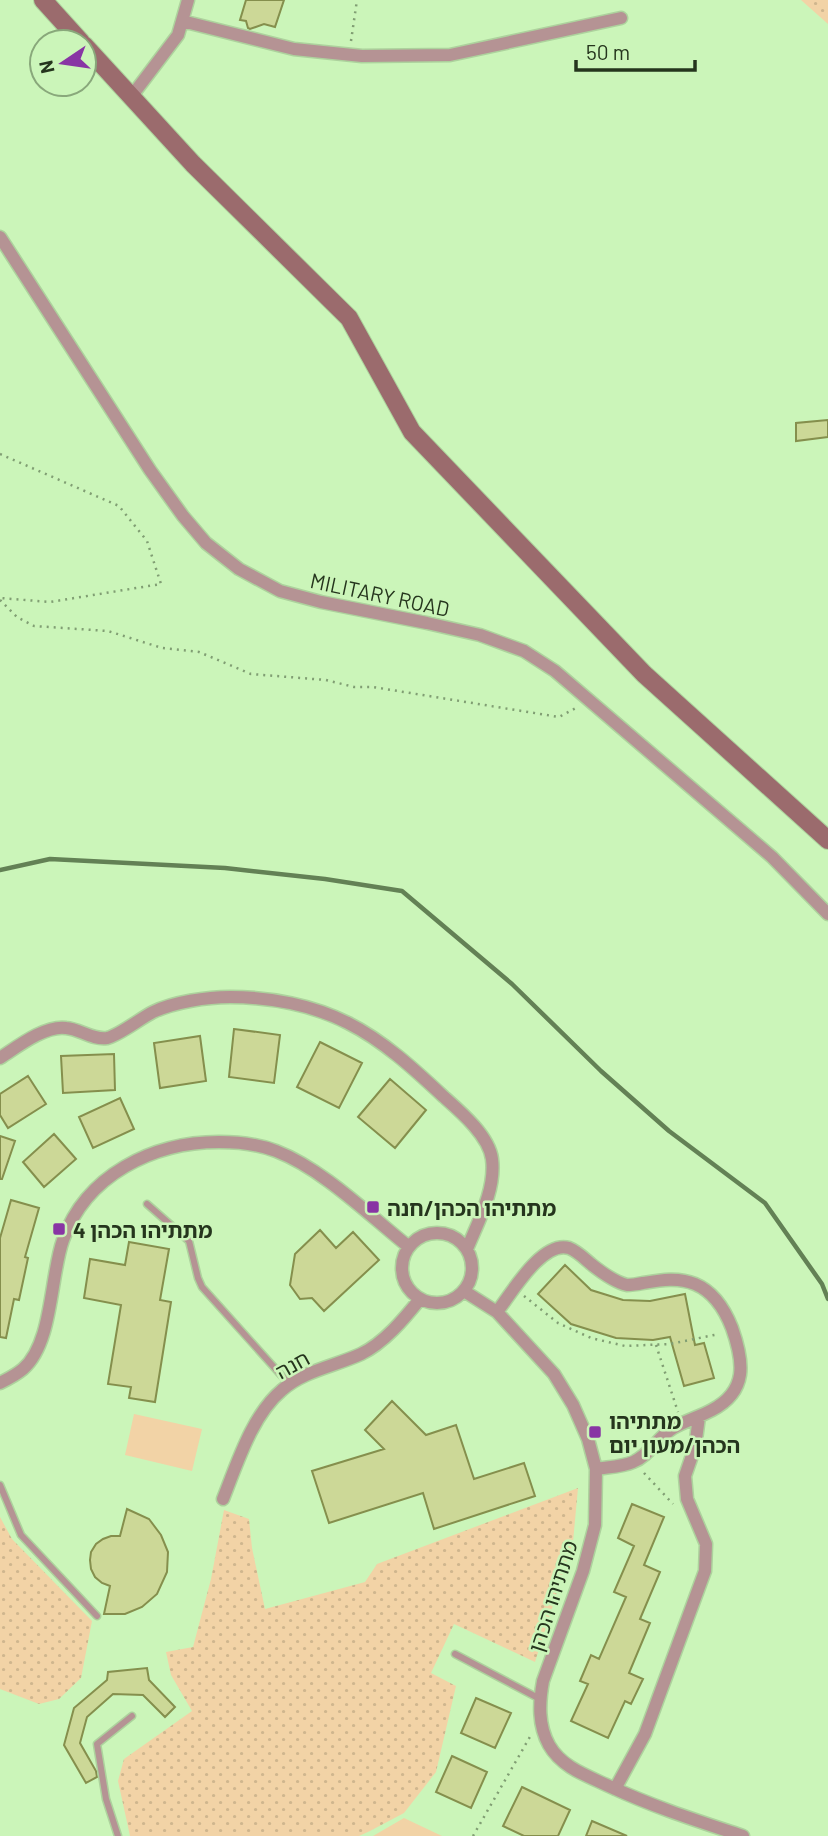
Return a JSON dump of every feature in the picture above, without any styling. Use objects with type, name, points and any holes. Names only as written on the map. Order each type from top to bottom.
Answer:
[{"type":"street","points":[[43,0],[68,28]]},
{"type":"street","points":[[131,97],[178,35],[188,0]]},
{"type":"street","points":[[182,21],[293,48],[362,57],[450,55],[621,18]]},
{"type":"street","points":[[98,61],[193,164],[349,318],[412,432],[644,674],[828,840]]},
{"type":"street","name":"MILITARY ROAD","points":[[0,237],[150,470],[206,543],[239,569],[280,591],[321,603],[427,622],[524,651],[555,671],[772,857],[828,914]]},
{"type":"street","points":[[0,1058],[48,1031],[65,1027],[95,1037],[109,1038],[156,1011],[207,998],[264,998],[309,1008],[349,1023],[408,1064],[459,1110],[486,1144],[492,1156],[493,1170],[489,1192],[467,1250]]},
{"type":"street","points":[[0,1383],[25,1368],[43,1336],[62,1241],[72,1218],[85,1200],[121,1167],[170,1147],[198,1142],[253,1144],[275,1150],[323,1176],[409,1247]]},
{"type":"street","points":[[432,1233],[449,1235],[460,1241],[467,1250],[472,1264],[470,1280],[456,1298],[438,1304],[420,1299],[410,1292],[404,1283],[401,1271],[403,1258],[409,1247],[420,1237],[432,1233]]},
{"type":"street","points":[[497,1312],[543,1255],[554,1249],[567,1247],[614,1280],[629,1285],[677,1279],[696,1284],[709,1292],[720,1305],[737,1343],[740,1368],[734,1393],[726,1402],[673,1428],[634,1462],[596,1469]]},
{"type":"street","name":"מתתיהו הכהן","points":[[464,1291],[497,1312],[554,1374],[573,1405],[588,1439],[596,1469],[592,1537],[583,1571],[543,1681],[540,1718],[549,1744],[556,1755],[579,1772],[650,1805],[743,1836]]},
{"type":"street","name":"חנה","points":[[223,1499],[254,1427],[281,1390],[298,1379],[363,1353],[394,1328],[420,1299]]},
{"type":"street","points":[[615,1789],[645,1734],[705,1570],[706,1545],[687,1499],[685,1476],[695,1447],[699,1417]]},
{"type":"lane","points":[[147,1204],[189,1241],[202,1287],[290,1385]]},
{"type":"lane","points":[[0,1485],[21,1535],[97,1616]]},
{"type":"lane","points":[[456,1654],[540,1699]]},
{"type":"lane","points":[[118,1836],[106,1798],[97,1744],[132,1716]]},
{"type":"path","points":[[349,55],[358,0]]},
{"type":"path","points":[[0,454],[119,506],[147,541],[161,584],[50,602],[0,599]]},
{"type":"path","points":[[0,599],[17,617],[34,626],[108,631],[162,648],[199,652],[251,674],[326,680],[354,687],[373,687],[559,718],[590,701]]},
{"type":"path","points":[[514,1289],[558,1323],[591,1338],[625,1346],[670,1345],[733,1331]]},
{"type":"path","points":[[656,1345],[682,1424]]},
{"type":"path","points":[[634,1462],[676,1507]]},
{"type":"path","points":[[473,1836],[540,1718]]},
{"type":"shaded area","points":[[801,0],[828,0],[828,24]]},
{"type":"shaded area","points":[[134,1414],[202,1429],[192,1471],[125,1455]]},
{"type":"shaded area","points":[[578,1488],[573,1542],[535,1662],[454,1624],[431,1673],[456,1686],[436,1772],[404,1813],[359,1836],[130,1836],[118,1781],[124,1759],[192,1711],[171,1675],[166,1652],[193,1647],[211,1579],[224,1510],[249,1519],[252,1548],[265,1609],[365,1582],[377,1564]]},
{"type":"shaded area","points":[[0,1517],[12,1539],[92,1621],[81,1678],[59,1699],[39,1704],[0,1689]]},
{"type":"shaded area","points":[[404,1818],[442,1836],[373,1836]]},
{"type":"building","points":[[246,0],[284,0],[275,27],[264,24],[248,28],[246,21],[240,20]]},
{"type":"building","points":[[828,420],[828,437],[796,441],[796,423]]},
{"type":"building","points":[[234,1029],[280,1035],[274,1083],[229,1077]]},
{"type":"building","points":[[200,1036],[206,1081],[160,1088],[154,1043]]},
{"type":"building","points":[[320,1042],[362,1063],[339,1108],[297,1087]]},
{"type":"building","points":[[114,1054],[115,1090],[63,1093],[61,1056]]},
{"type":"building","points":[[28,1076],[46,1104],[8,1128],[0,1115],[0,1094]]},
{"type":"building","points":[[390,1079],[426,1110],[395,1148],[358,1117]]},
{"type":"building","points":[[120,1098],[134,1129],[93,1148],[79,1117]]},
{"type":"building","points":[[54,1134],[76,1159],[44,1187],[23,1162]]},
{"type":"building","points":[[0,1136],[15,1141],[2,1179],[0,1179]]},
{"type":"building","points":[[11,1200],[39,1208],[25,1257],[28,1258],[19,1300],[14,1299],[6,1338],[0,1337],[0,1238]]},
{"type":"building","points":[[320,1230],[336,1248],[353,1232],[379,1260],[324,1311],[312,1298],[300,1299],[290,1285],[295,1254]]},
{"type":"building","points":[[129,1242],[169,1249],[160,1300],[171,1302],[155,1402],[129,1398],[131,1387],[108,1384],[121,1305],[84,1298],[90,1259],[125,1265]]},
{"type":"building","points":[[565,1265],[591,1290],[623,1300],[650,1301],[685,1294],[695,1345],[704,1343],[714,1378],[684,1386],[670,1337],[653,1340],[616,1338],[571,1324],[538,1294]]},
{"type":"building","points":[[392,1401],[426,1435],[456,1425],[474,1479],[524,1463],[535,1496],[434,1529],[423,1493],[329,1523],[312,1471],[384,1449],[365,1430]]},
{"type":"building","points":[[632,1504],[664,1517],[644,1565],[660,1572],[640,1619],[650,1623],[629,1673],[643,1679],[631,1704],[625,1701],[608,1738],[571,1721],[588,1684],[580,1681],[591,1655],[599,1659],[626,1597],[614,1592],[634,1546],[618,1538]]},
{"type":"building","points":[[127,1509],[149,1519],[161,1535],[168,1552],[167,1572],[157,1594],[142,1607],[125,1614],[104,1614],[110,1586],[95,1577],[91,1569],[91,1552],[103,1539],[120,1536]]},
{"type":"building","points":[[147,1668],[149,1680],[175,1707],[165,1717],[143,1695],[113,1694],[87,1717],[80,1743],[97,1777],[86,1783],[64,1745],[74,1708],[107,1680],[108,1672]]},
{"type":"building","points":[[476,1698],[511,1713],[495,1748],[461,1733]]},
{"type":"building","points":[[452,1756],[487,1772],[471,1808],[436,1792]]},
{"type":"building","points":[[522,1787],[570,1810],[558,1836],[524,1836],[503,1826]]},
{"type":"building","points":[[592,1821],[627,1836],[586,1836]]},
{"type":"waterway","points":[[0,870],[50,859],[225,868],[402,891],[512,984],[601,1071],[669,1131],[765,1203],[822,1284],[828,1299]]},
{"type":"place","name":"מתתיהו הכהן/חנה","points":[[373,1207]]},
{"type":"place","name":"מתתיהו הכהן 4","points":[[59,1229]]},
{"type":"place","name":"מתתיהו הכהן/מעון יום","points":[[595,1432]]}]
